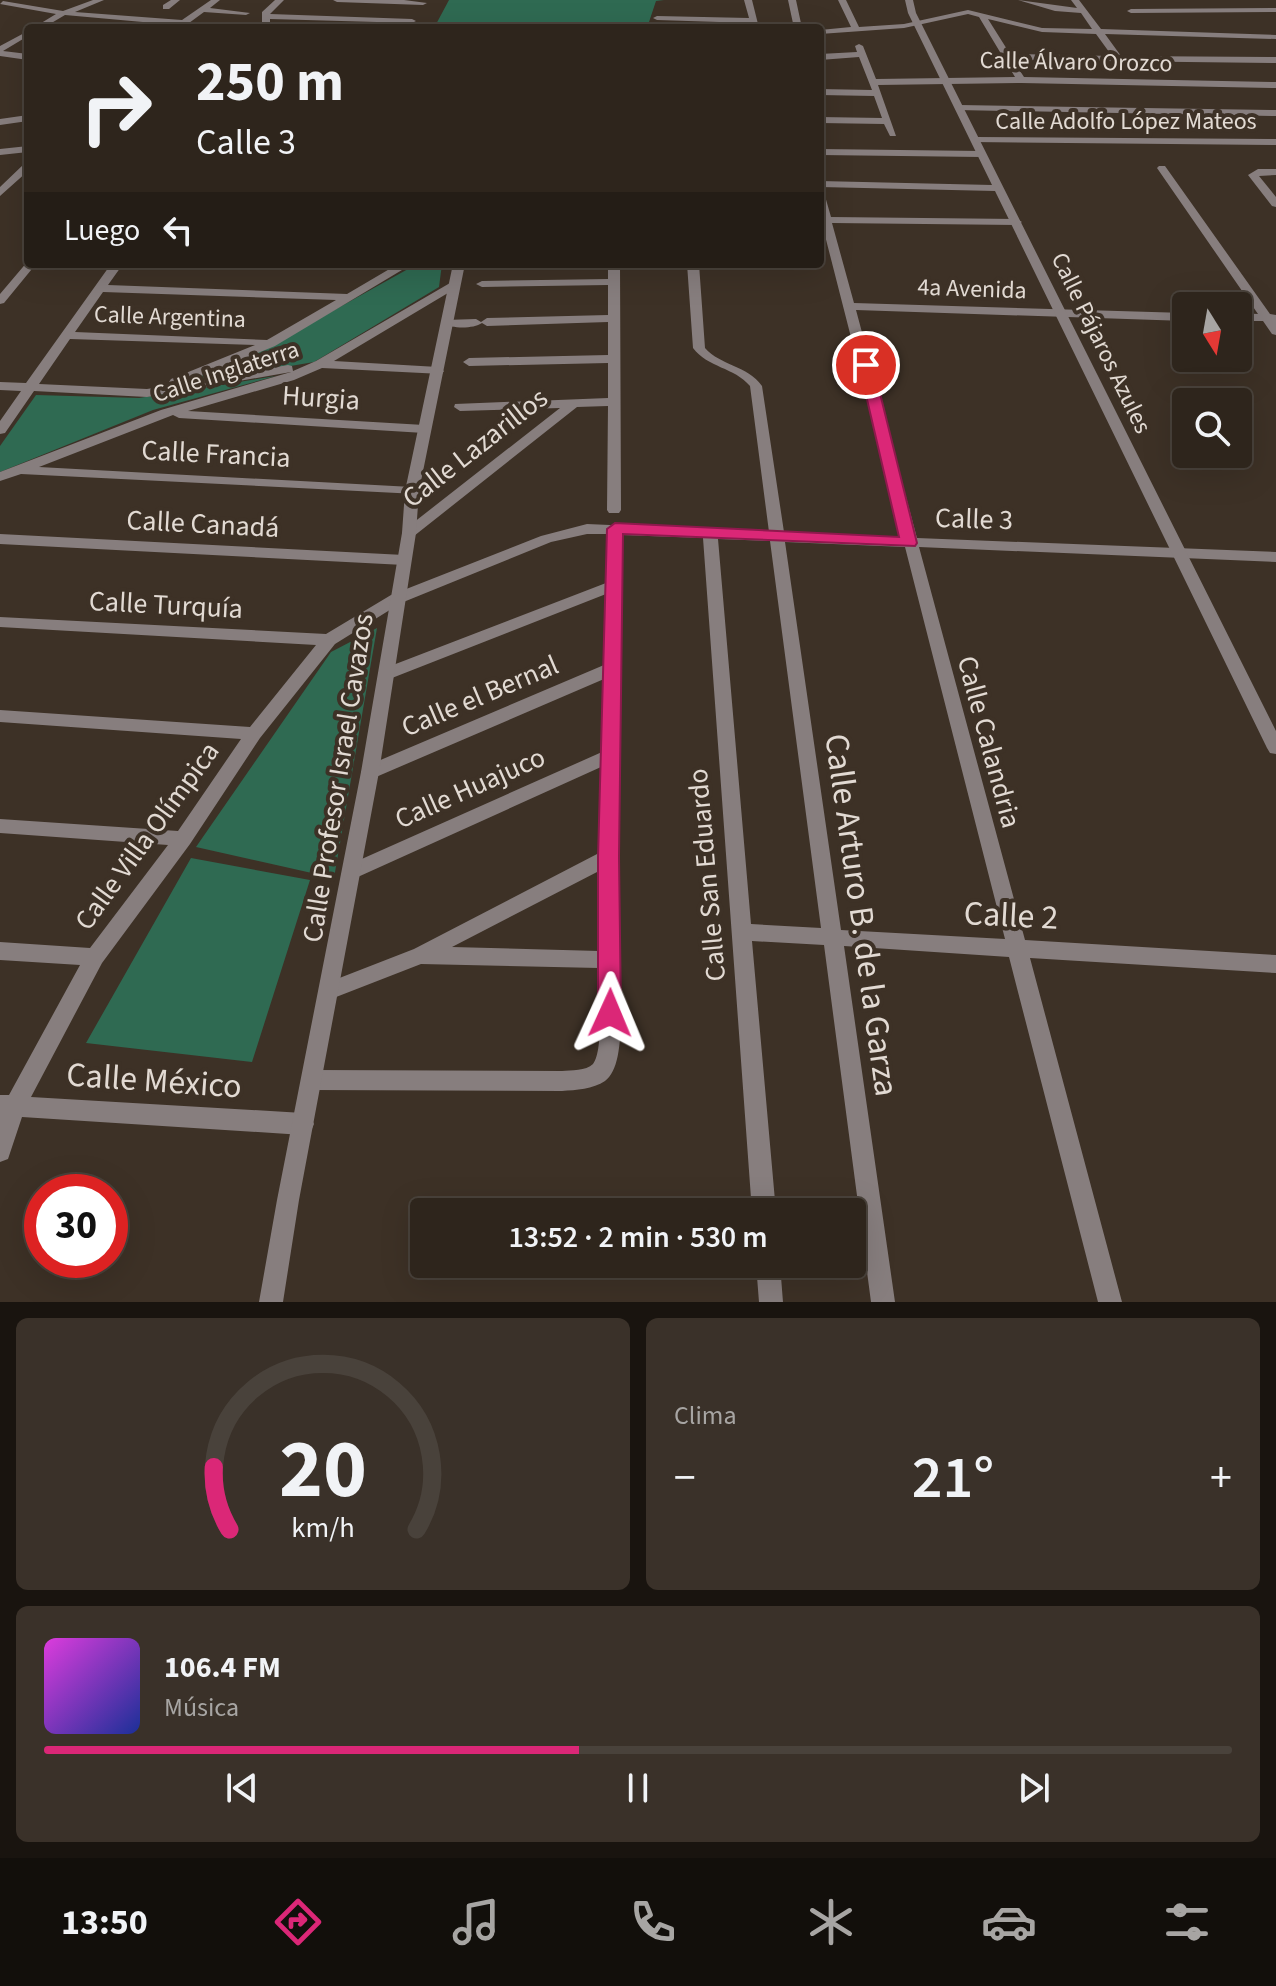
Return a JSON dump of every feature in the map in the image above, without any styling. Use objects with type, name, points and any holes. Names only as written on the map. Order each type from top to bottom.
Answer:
[{"type":"street","points":[[44,24],[100,0]]},
{"type":"street","points":[[166,7],[176,0]]},
{"type":"street","points":[[182,24],[216,0]]},
{"type":"street","points":[[266,24],[269,6],[280,0]]},
{"type":"street","points":[[337,0],[424,1]]},
{"type":"street","points":[[748,0],[754,24]]},
{"type":"street","points":[[792,0],[797,24]]},
{"type":"street","points":[[842,0],[856,29]]},
{"type":"street","name":"Calle Pájaros Azules","points":[[909,0],[981,154],[1276,748]]},
{"type":"street","points":[[1022,0],[1055,9],[1083,11]]},
{"type":"street","points":[[1075,0],[1118,58]]},
{"type":"street","points":[[1122,0],[1148,33],[1162,58]]},
{"type":"street","points":[[265,16],[410,24],[424,1]]},
{"type":"street","points":[[5,3],[64,13],[171,24]]},
{"type":"street","points":[[203,10],[246,13]]},
{"type":"street","points":[[1131,11],[1276,10]]},
{"type":"street","points":[[824,32],[918,24],[962,13],[981,14],[1035,29],[1276,37]]},
{"type":"street","points":[[981,14],[1021,80]]},
{"type":"street","points":[[111,24],[120,18]]},
{"type":"street","points":[[657,18],[679,24],[707,20],[745,24]]},
{"type":"street","points":[[0,51],[24,36]]},
{"type":"street","points":[[824,56],[860,50],[893,134]]},
{"type":"street","points":[[0,51],[24,57]]},
{"type":"street","points":[[0,63],[12,56]]},
{"type":"street","points":[[1008,57],[1276,60]]},
{"type":"street","name":"Calle Álvaro Orozco","points":[[875,82],[1021,80],[1276,85]]},
{"type":"street","points":[[824,92],[877,93]]},
{"type":"street","points":[[960,108],[1276,113]]},
{"type":"street","points":[[0,122],[24,119]]},
{"type":"street","points":[[824,120],[888,121]]},
{"type":"street","name":"Calle Adolfo López Mateos","points":[[975,140],[1276,142]]},
{"type":"street","points":[[0,152],[24,149]]},
{"type":"street","name":"Calle Adolfo López Mateos","points":[[824,152],[981,154]]},
{"type":"street","points":[[1162,168],[1272,318],[1276,331]]},
{"type":"street","points":[[0,193],[24,170]]},
{"type":"street","points":[[1276,172],[1253,173],[1276,204]]},
{"type":"street","points":[[824,184],[999,188]]},
{"type":"street","name":"Calle Calandria","points":[[824,210],[1110,1302]]},
{"type":"street","points":[[827,220],[1017,222]]},
{"type":"street","points":[[0,301],[27,268]]},
{"type":"street","points":[[0,430],[114,268]]},
{"type":"street","points":[[147,393],[271,343],[399,268]]},
{"type":"street","name":"Calle Profesor Israel Cavazos","points":[[271,1302],[353,871],[409,533],[412,491],[458,268]]},
{"type":"street","points":[[312,1080],[562,1081],[590,1079],[601,1073],[608,1059],[611,960],[608,857],[615,519],[614,268]]},
{"type":"street","name":"Calle Arturo B. de la Garza","points":[[693,268],[699,348],[706,358],[750,377],[756,386],[883,1302]]},
{"type":"street","points":[[482,284],[614,282]]},
{"type":"street","name":"Calle Inglaterra","points":[[0,477],[166,413],[247,391],[320,364],[454,285]]},
{"type":"street","points":[[100,288],[349,297]]},
{"type":"street","name":"4a Avenida","points":[[851,306],[1172,317]]},
{"type":"street","points":[[1252,317],[1272,318]]},
{"type":"street","points":[[449,323],[613,318]]},
{"type":"street","name":"Calle Argentina","points":[[68,335],[271,343]]},
{"type":"street","points":[[469,362],[613,359]]},
{"type":"street","points":[[0,386],[147,393],[320,364],[438,371]]},
{"type":"street","points":[[460,407],[614,402]]},
{"type":"street","name":"Calle Lazarillos","points":[[409,533],[573,404]]},
{"type":"street","name":"Hurgia","points":[[166,413],[424,429]]},
{"type":"street","name":"Calle Francia","points":[[18,470],[412,491]]},
{"type":"street","name":"Calle 3","points":[[396,599],[569,531],[615,519],[710,533],[1276,557]]},
{"type":"street","name":"Calle San Eduardo","points":[[710,533],[763,1198]]},
{"type":"street","name":"Calle Canadá","points":[[0,539],[404,560]]},
{"type":"street","points":[[386,674],[612,586]]},
{"type":"street","name":"Calle Villa Olímpica","points":[[0,1151],[7,1106],[95,957],[183,839],[254,734],[329,640],[396,599]]},
{"type":"street","name":"Calle Turquía","points":[[0,622],[329,640]]},
{"type":"street","name":"Calle el Bernal","points":[[370,772],[611,669]]},
{"type":"street","points":[[0,716],[254,734]]},
{"type":"street","name":"Calle Huajuco","points":[[353,871],[610,756]]},
{"type":"street","points":[[0,826],[183,839]]},
{"type":"street","points":[[331,990],[420,955],[608,857]]},
{"type":"street","name":"Calle 2","points":[[742,932],[1276,964]]},
{"type":"street","points":[[0,951],[95,957]]},
{"type":"street","points":[[420,955],[611,960]]},
{"type":"street","name":"Calle México","points":[[7,1106],[303,1124]]},
{"type":"street","points":[[769,1278],[771,1302]]},
{"type":"green space","points":[[449,0],[664,0],[656,1],[648,24],[436,24]]},
{"type":"green space","points":[[410,268],[441,268],[439,287],[314,362],[175,386],[268,347]]},
{"type":"green space","points":[[276,376],[153,410],[0,472],[0,446],[36,395],[139,398]]},
{"type":"green space","points":[[377,628],[334,878],[196,847],[331,652]]},
{"type":"green space","points":[[191,858],[310,880],[252,1062],[86,1043]]},
{"type":"route","points":[[610,1013],[608,857],[615,529],[909,543],[866,365]]}]
